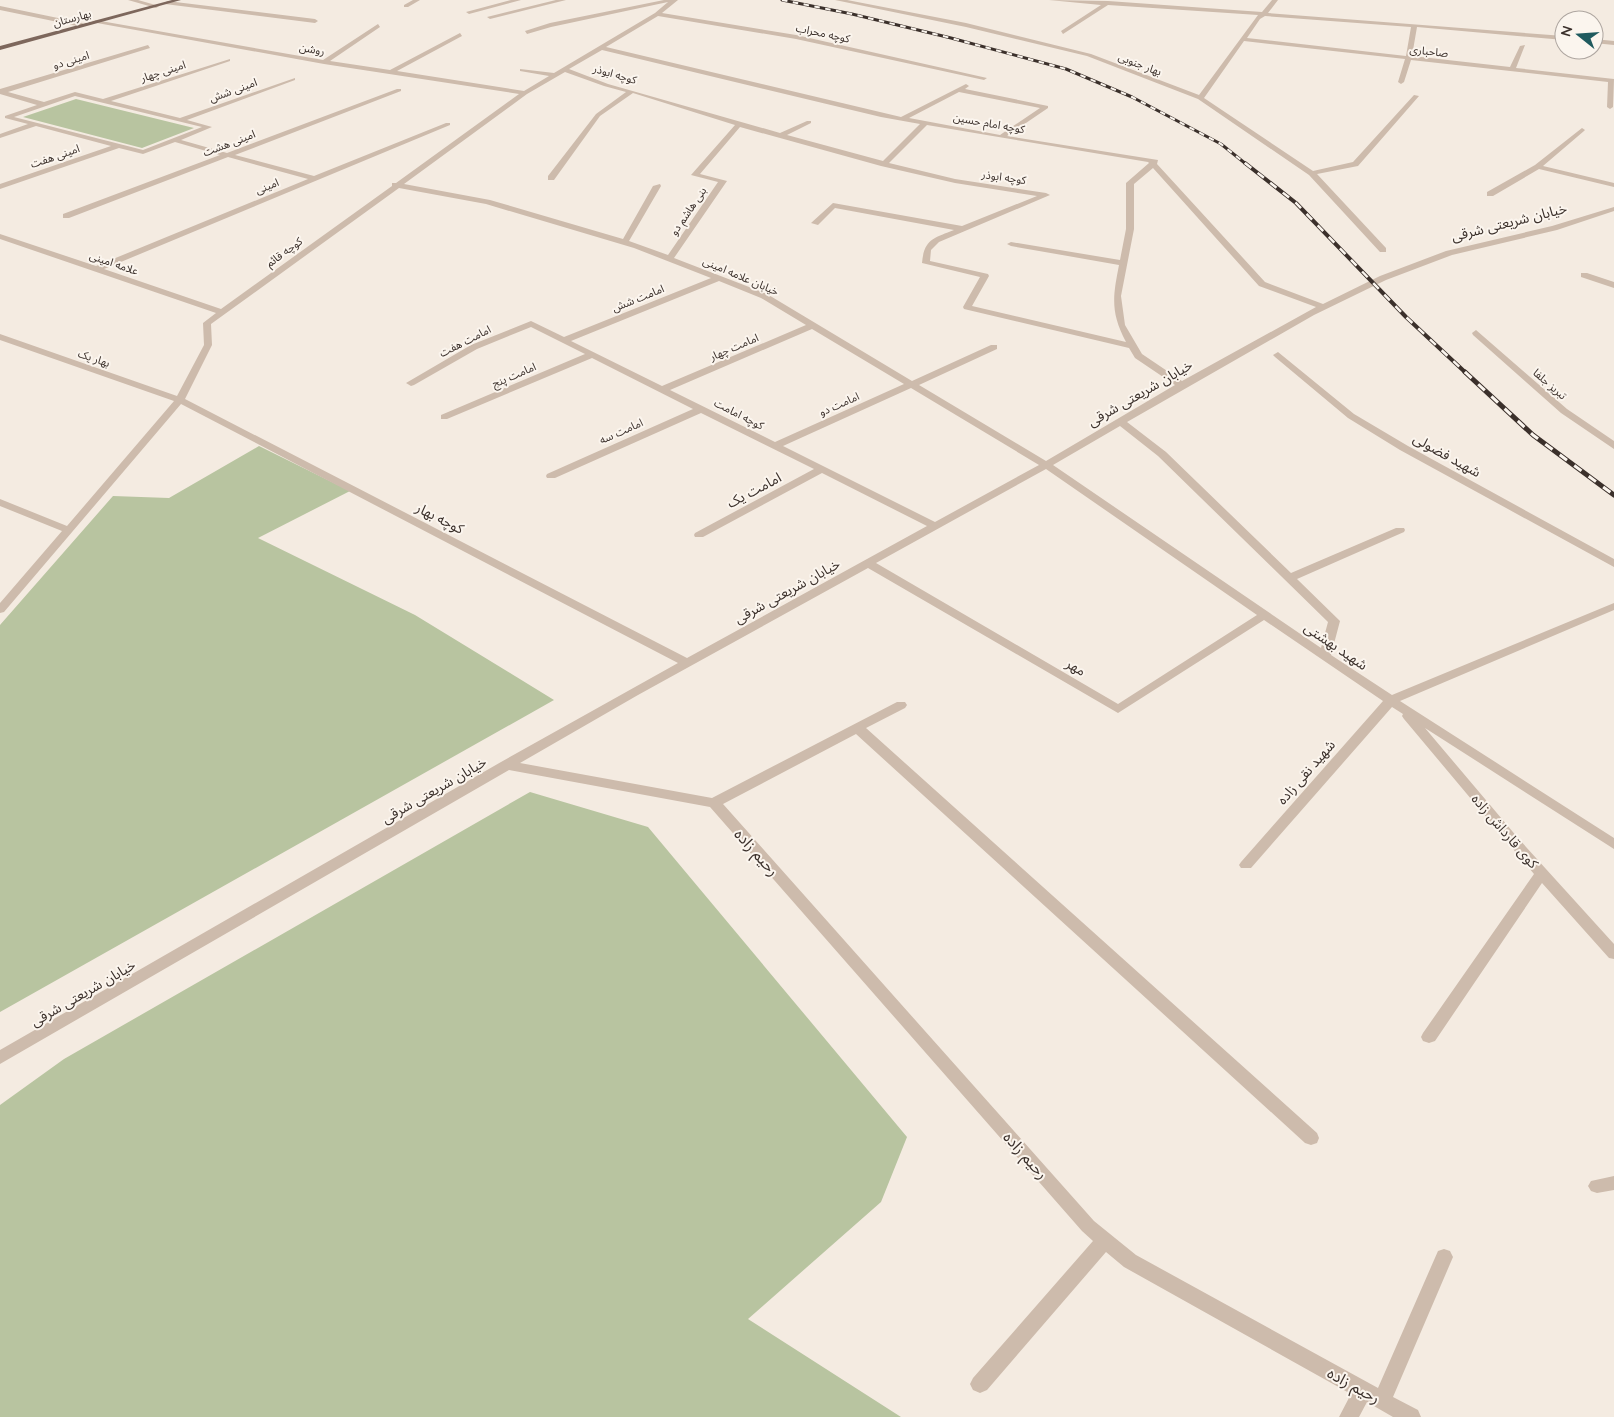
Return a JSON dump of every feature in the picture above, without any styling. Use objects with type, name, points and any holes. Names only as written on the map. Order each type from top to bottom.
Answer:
[{"type":"main road","name":"بهارستان","points":[[0,48],[178,0]]},
{"type":"street","points":[[131,0],[156,6]]},
{"type":"street","points":[[406,6],[417,0]]},
{"type":"street","points":[[470,12],[518,0]]},
{"type":"street","points":[[490,17],[563,0]]},
{"type":"street","points":[[527,32],[550,25],[673,0]]},
{"type":"street","name":"کوچه قائم","points":[[0,610],[180,400],[208,345],[207,323],[525,92],[657,14],[673,0]]},
{"type":"street","name":"بهار جنوبی","points":[[838,0],[966,25],[1089,55],[1200,98],[1312,173],[1383,250]]},
{"type":"street","points":[[1052,0],[1414,25],[1554,37]]},
{"type":"street","points":[[1126,0],[1137,5]]},
{"type":"street","points":[[1200,98],[1258,18],[1264,14],[1275,0]]},
{"type":"street","points":[[167,3],[314,21]]},
{"type":"street","points":[[1064,32],[1108,3]]},
{"type":"street","points":[[0,8],[82,25]]},
{"type":"street","name":"کوچه محراب","points":[[657,14],[796,37],[984,78],[959,90]]},
{"type":"street","name":"روشن","points":[[96,21],[324,62],[525,92]]},
{"type":"street","points":[[1401,82],[1408,59],[1414,25]]},
{"type":"street","points":[[324,62],[378,26]]},
{"type":"street","points":[[391,72],[460,34]]},
{"type":"street","name":"صاحباری","points":[[1243,39],[1612,81]]},
{"type":"street","points":[[1512,69],[1523,46]]},
{"type":"street","name":"امینی دو","points":[[0,92],[148,47]]},
{"type":"street","name":"کوچه امام حسین","points":[[599,47],[808,99],[902,119],[1002,137],[1143,158],[1154,162]]},
{"type":"street","name":"امینی چهار","points":[[104,101],[228,60]]},
{"type":"street","name":"کوچه ابوذر","points":[[563,69],[606,85],[632,91],[779,136],[884,164],[955,182],[1046,195],[936,240],[926,249],[926,263],[985,276],[966,307],[1133,346]]},
{"type":"street","points":[[522,70],[553,75]]},
{"type":"street","name":"امینی شش","points":[[180,120],[293,79]]},
{"type":"street","points":[[1610,107],[1612,81]]},
{"type":"street","name":"امینی هشت","points":[[66,216],[399,90]]},
{"type":"street","points":[[902,119],[959,90],[1046,107],[1002,137]]},
{"type":"street","points":[[551,178],[598,115],[632,91]]},
{"type":"street","points":[[0,92],[45,104]]},
{"type":"street","points":[[75,94],[104,101],[209,127],[143,152],[7,117],[75,94]]},
{"type":"street","points":[[1312,173],[1354,164],[1416,96]]},
{"type":"street","points":[[779,136],[809,122]]},
{"type":"street","points":[[884,164],[925,123]]},
{"type":"street","points":[[0,136],[36,124]]},
{"type":"street","name":"امینی","points":[[96,269],[448,124]]},
{"type":"street","name":"بنی هاشم دو","points":[[669,258],[723,181],[695,174],[739,124]]},
{"type":"street","points":[[1490,194],[1538,167],[1582,130]]},
{"type":"street","points":[[174,140],[315,179]]},
{"type":"street","name":"امینی هفت","points":[[0,187],[117,146]]},
{"type":"street","points":[[1182,385],[1138,356],[1121,325],[1118,296],[1130,229],[1130,183],[1154,162],[1262,284],[1323,307]]},
{"type":"street","points":[[1538,167],[1614,185]]},
{"type":"street","name":"خیابان علامه امینی","points":[[395,185],[487,202],[625,242],[764,296],[1046,465]]},
{"type":"street","points":[[625,242],[656,186]]},
{"type":"street","points":[[814,224],[834,206],[962,229]]},
{"type":"street","name":"خیابان شریعتی شرقی","points":[[0,1058],[687,662],[1046,465],[1182,385],[1323,307],[1383,278],[1449,253],[1554,228],[1614,210]]},
{"type":"street","name":"علامه امینی","points":[[0,236],[222,312]]},
{"type":"street","points":[[1011,244],[1124,262]]},
{"type":"street","points":[[1584,275],[1614,284]]},
{"type":"street","name":"امامت شش","points":[[564,340],[719,278]]},
{"type":"street","name":"کوچه امامت","points":[[531,324],[935,526]]},
{"type":"street","name":"امامت هفت","points":[[411,383],[474,347],[531,324]]},
{"type":"street","name":"امامت چهار","points":[[663,390],[813,326]]},
{"type":"street","name":"تبریز جلفا","points":[[1476,333],[1564,410],[1614,446]]},
{"type":"street","name":"بهار یک","points":[[0,337],[180,400]]},
{"type":"street","name":"امامت دو","points":[[775,446],[994,347]]},
{"type":"street","name":"امامت پنج","points":[[444,417],[593,354]]},
{"type":"street","name":"شهید فضولی","points":[[1278,355],[1351,416],[1404,448],[1614,564]]},
{"type":"street","name":"کوچه بهار","points":[[180,400],[687,662]]},
{"type":"street","name":"امامت سه","points":[[552,476],[701,409]]},
{"type":"street","points":[[1120,421],[1162,454],[1334,621],[1325,656]]},
{"type":"street","name":"شهید بهشتی","points":[[1046,465],[1395,703],[1614,844]]},
{"type":"street","name":"امامت یک","points":[[699,535],[822,469]]},
{"type":"street","points":[[0,502],[68,530]]},
{"type":"street","points":[[1290,578],[1400,530]]},
{"type":"street","name":"مهر","points":[[868,563],[1118,709],[1264,614]]},
{"type":"street","points":[[1395,703],[1614,606]]},
{"type":"street","name":"شهید نقی زاده","points":[[1246,865],[1395,703]]},
{"type":"street","name":"کوی قارداش زاده","points":[[1395,703],[1614,954]]},
{"type":"street","points":[[506,765],[714,803],[901,705]]},
{"type":"street","points":[[858,728],[1310,1138]]},
{"type":"street","name":"رحیم زاده","points":[[714,803],[1088,1226],[1130,1261],[1411,1417]]},
{"type":"street","points":[[1429,1037],[1542,873]]},
{"type":"street","points":[[980,1384],[1105,1240]]},
{"type":"street","points":[[1382,1401],[1444,1257]]},
{"type":"street","points":[[1349,1417],[1363,1390]]},
{"type":"green space","points":[[76,99],[194,128],[142,148],[23,117]]},
{"type":"green space","points":[[259,446],[350,491],[258,538],[415,615],[554,700],[0,1012],[0,625],[113,496],[169,498]]},
{"type":"green space","points":[[530,792],[648,827],[907,1137],[881,1202],[748,1319],[901,1417],[0,1417],[0,1105],[64,1059]]},
{"type":"railway","points":[[782,0],[852,14],[951,38],[1066,69],[1132,97],[1221,144],[1246,164]]},
{"type":"railway","points":[[1245,163],[1296,203],[1406,317],[1466,373]]},
{"type":"railway","points":[[1465,372],[1533,435],[1614,495]]}]
